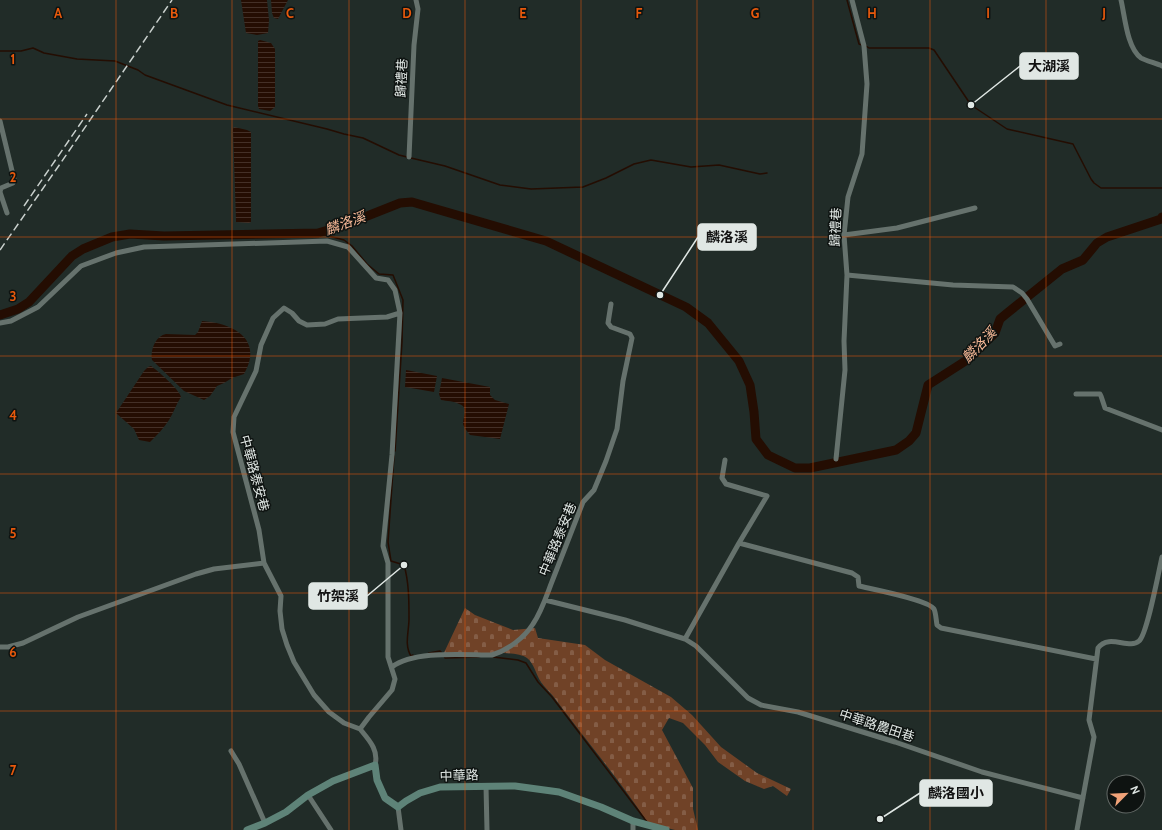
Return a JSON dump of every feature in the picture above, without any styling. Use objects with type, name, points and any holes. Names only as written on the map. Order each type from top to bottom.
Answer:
[{"type":"street","name":"歸禮巷","points":[[409,158],[414,45],[418,9],[416,0]]},
{"type":"street","name":"歸禮巷","points":[[836,459],[845,370],[844,341],[847,275],[844,235],[848,197],[862,154],[866,84],[864,46],[852,0]]},
{"type":"street","points":[[1121,0],[1130,43],[1142,59],[1162,66]]},
{"type":"street","points":[[0,121],[14,179],[12,184],[1,188],[0,192],[7,213]]},
{"type":"street","points":[[844,235],[897,228],[975,208]]},
{"type":"street","points":[[0,323],[10,321],[38,307],[81,266],[116,253],[144,248],[327,241],[348,247],[376,278],[388,280],[395,290],[400,313],[392,454],[383,546],[388,563],[388,657],[395,679],[392,690],[369,716],[360,729]]},
{"type":"street","points":[[847,275],[953,285],[1013,287],[1022,293],[1027,299],[1055,346],[1060,344]]},
{"type":"street","name":"中華路泰安巷","points":[[392,667],[404,660],[443,655],[492,655],[502,652],[526,634],[534,623],[545,600],[583,502],[594,490],[617,429],[623,381],[632,338],[630,334],[610,327],[608,323],[611,304]]},
{"type":"street","name":"中華路泰安巷","points":[[375,765],[377,758],[376,751],[370,740],[360,729],[344,722],[328,712],[314,695],[294,662],[286,645],[282,629],[280,596],[264,563],[259,530],[233,432],[234,417],[256,371],[261,345],[273,318],[284,308],[292,313],[299,321],[307,325],[325,324],[338,319],[387,317],[400,313]]},
{"type":"street","points":[[1076,394],[1100,394],[1102,396],[1105,408],[1162,430]]},
{"type":"street","points":[[685,639],[767,496],[726,484],[722,478],[725,460]]},
{"type":"street","points":[[739,543],[852,573],[858,577],[859,586],[930,605],[934,609],[937,625],[941,628],[1096,659]]},
{"type":"street","points":[[1077,830],[1094,737],[1089,720],[1098,648],[1102,643],[1106,642],[1134,643],[1139,641],[1142,637],[1162,557]]},
{"type":"street","points":[[0,647],[8,647],[23,643],[78,617],[196,574],[214,569],[264,563]]},
{"type":"street","name":"中華路農田巷","points":[[545,600],[625,620],[685,639],[696,646],[748,698],[761,705],[798,712],[895,742],[982,772],[1083,798]]},
{"type":"street","points":[[231,751],[239,764],[265,823]]},
{"type":"street","points":[[247,830],[286,812],[308,795],[333,781],[375,765],[378,780],[386,798],[398,807],[401,830]]},
{"type":"street","name":"中華路","points":[[398,807],[420,792],[431,788],[459,786],[515,786],[559,792],[601,807],[633,821],[666,830]]},
{"type":"street","points":[[486,786],[487,830]]},
{"type":"street","points":[[308,795],[331,830]]},
{"type":"street","points":[[633,821],[633,830]]},
{"type":"green space","points":[[465,608],[475,615],[513,630],[535,628],[538,638],[585,645],[605,660],[671,697],[692,715],[721,747],[757,773],[791,789],[787,796],[773,786],[764,789],[745,781],[718,762],[705,745],[683,723],[669,718],[662,730],[693,788],[693,809],[698,830],[675,830],[648,823],[553,696],[542,684],[527,658],[510,653],[442,657]]},
{"type":"shaded area","points":[[241,0],[267,0],[269,20],[268,33],[257,35],[246,33]]},
{"type":"shaded area","points":[[271,0],[288,0],[278,19],[274,18],[272,13]]},
{"type":"shaded area","points":[[260,40],[271,43],[275,49],[275,107],[270,111],[259,109],[258,106],[258,41]]},
{"type":"shaded area","points":[[234,127],[251,132],[251,222],[249,223],[236,222]]},
{"type":"shaded area","points":[[202,321],[214,322],[234,329],[248,342],[250,351],[249,362],[244,374],[232,378],[217,386],[210,396],[204,400],[184,391],[152,360],[154,344],[162,335],[195,335],[198,332]]},
{"type":"shaded area","points":[[151,366],[173,385],[181,397],[167,423],[150,442],[139,440],[134,429],[116,413],[144,371]]},
{"type":"shaded area","points":[[406,370],[437,376],[434,392],[405,387]]},
{"type":"shaded area","points":[[442,378],[490,387],[490,395],[495,400],[509,404],[500,439],[470,435],[463,424],[465,412],[464,407],[455,402],[441,400],[439,394]]},
{"type":"waterway","points":[[847,0],[859,44],[862,45]]},
{"type":"waterway","points":[[866,46],[869,48],[929,48],[934,50],[971,105],[1007,129],[1073,144],[1091,179],[1101,188],[1162,188]]},
{"type":"waterway","points":[[0,51],[21,51],[33,48],[44,53],[77,59],[115,61],[138,70],[145,75],[227,105],[363,138],[399,155],[407,157]]},
{"type":"waterway","points":[[411,158],[445,166],[500,185],[531,189],[583,187],[606,178],[634,164],[651,160],[691,167],[719,165],[760,174],[767,173]]},
{"type":"waterway","name":"麟洛溪","points":[[0,315],[18,309],[29,302],[72,256],[83,249],[112,237],[130,234],[164,236],[318,233],[342,226],[400,203],[412,202],[546,241],[686,307],[708,323],[739,361],[750,385],[756,439],[768,455],[795,468],[810,468],[896,450],[909,441],[916,433],[928,385],[967,360],[995,333],[1000,319],[1062,269],[1083,260],[1097,243],[1107,237],[1161,219],[1162,217]]},
{"type":"waterway","points":[[318,233],[344,240],[352,246],[367,264],[379,274],[393,275],[403,300],[402,342],[395,451]]},
{"type":"waterway","points":[[394,456],[388,542],[391,561],[404,565],[406,571],[409,605],[407,643],[409,652],[411,656],[413,655]]},
{"type":"waterway","points":[[429,653],[440,651],[442,653]]},
{"type":"waterway","points":[[444,656],[445,658],[479,657]]},
{"type":"waterway","points":[[493,657],[518,660],[526,663],[538,682],[552,697],[647,822]]},
{"type":"railway","points":[[0,250],[172,0]]},
{"type":"railway","points":[[24,206],[87,114]]},
{"type":"place","name":"大湖溪","points":[[971,105]]},
{"type":"place","name":"麟洛溪","points":[[660,295]]},
{"type":"place","name":"竹架溪","points":[[404,565]]},
{"type":"place","name":"麟洛國小","points":[[880,819]]}]
